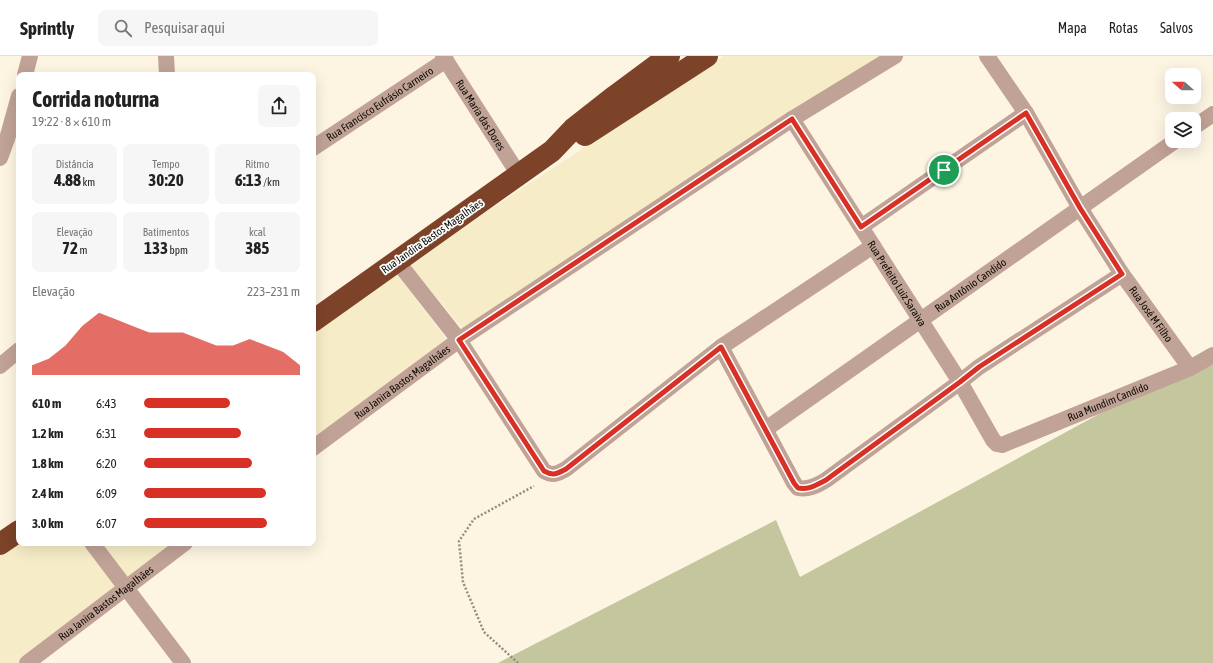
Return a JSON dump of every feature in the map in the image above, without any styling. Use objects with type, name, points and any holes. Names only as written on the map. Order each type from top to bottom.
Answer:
[{"type":"highway","name":"Rua Jandira Bastos Magalhães","points":[[316,319],[552,151],[573,129],[669,56]]},
{"type":"highway","name":"Rua Jandira Bastos Magalhães","points":[[552,151],[579,139],[707,56]]},
{"type":"highway","points":[[0,544],[16,533]]},
{"type":"street","points":[[26,72],[30,56]]},
{"type":"street","points":[[166,56],[167,72]]},
{"type":"street","name":"Rua Janira Bastos Magalhães","points":[[316,446],[459,340],[792,119],[895,56]]},
{"type":"street","name":"Rua José M Filho","points":[[987,56],[1026,113],[1080,208],[1122,274],[1190,368]]},
{"type":"street","name":"Rua Francisco Eufrásio Carneiro","points":[[316,146],[444,58]]},
{"type":"street","name":"Rua Maria das Dores","points":[[444,58],[519,175]]},
{"type":"street","points":[[0,158],[16,107]]},
{"type":"street","points":[[861,227],[1026,113]]},
{"type":"street","points":[[1201,122],[1213,114]]},
{"type":"street","name":"Rua Prefeito Luiz Saraiva","points":[[792,119],[960,382],[993,440],[997,444],[1002,445]]},
{"type":"street","name":"Rua Antônio Candido","points":[[766,429],[1165,148]]},
{"type":"street","points":[[397,261],[459,340],[544,471],[556,474],[566,469],[721,347],[873,246]]},
{"type":"street","points":[[721,347],[794,483],[798,488],[804,489],[813,487],[826,480],[979,367],[1122,274]]},
{"type":"street","points":[[1,363],[16,352]]},
{"type":"street","name":"Rua Mundim Candido","points":[[1002,445],[1190,368],[1213,355]]},
{"type":"street","points":[[94,546],[183,663]]},
{"type":"street","name":"Rua Janira Bastos Magalhães","points":[[27,663],[182,546]]},
{"type":"path","points":[[518,663],[484,632],[463,582],[459,541],[474,519],[556,474]]},
{"type":"green space","points":[[1213,352],[1213,663],[498,663],[776,520],[800,577]]},
{"type":"sand","points":[[724,56],[884,56],[463,329],[408,263]]},
{"type":"sand","points":[[396,273],[447,340],[316,438],[316,330]]},
{"type":"sand","points":[[16,545],[86,546],[117,586],[17,663],[0,663],[0,556]]},
{"type":"sand","points":[[104,546],[171,546],[127,579]]},
{"type":"route","points":[[1026,113],[1080,208],[1122,274],[979,367],[826,480],[813,487],[804,489],[798,488],[794,483],[721,347],[566,469],[556,474],[544,471],[459,340],[792,119],[861,227],[944,170],[1026,113]]}]
